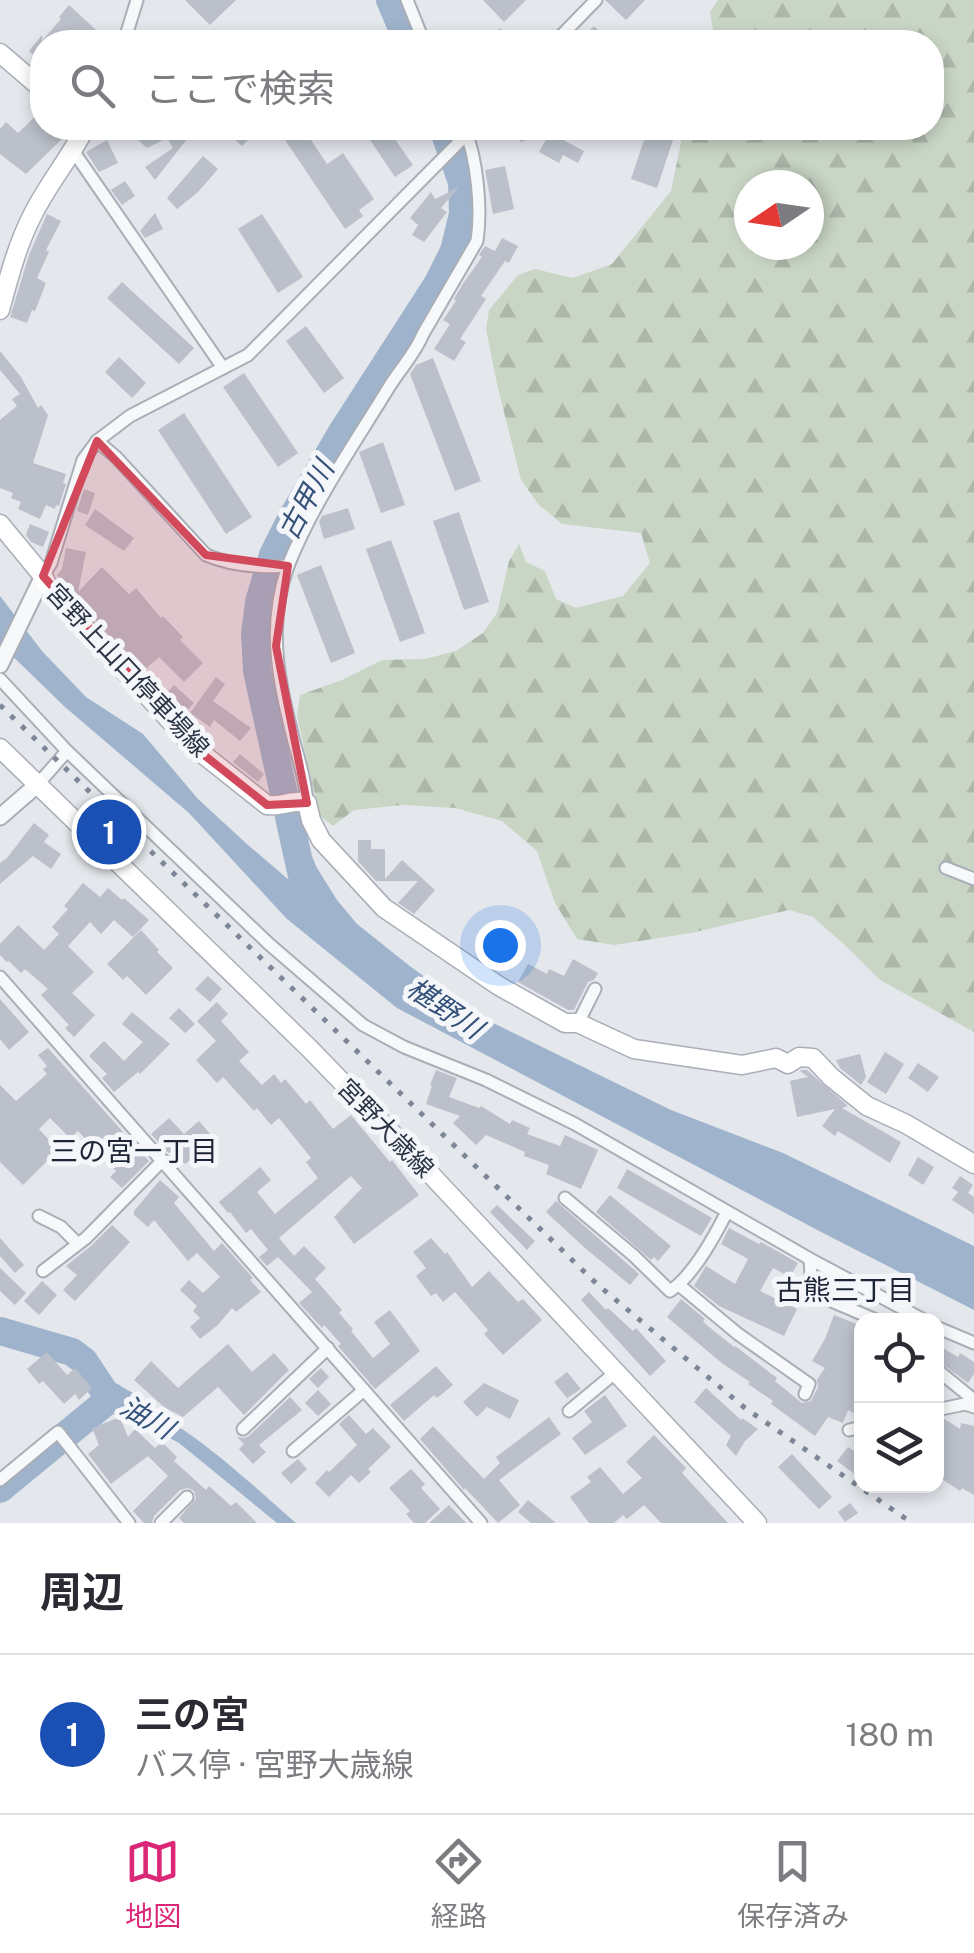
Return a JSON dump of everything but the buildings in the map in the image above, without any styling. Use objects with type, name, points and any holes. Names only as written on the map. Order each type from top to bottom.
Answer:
[{"type":"main road","points":[[0,53],[30,79]]},
{"type":"main road","points":[[0,310],[18,245],[35,210],[80,140]]},
{"type":"main road","name":"宮野上山口停車場線","points":[[0,524],[41,581],[194,748],[258,800],[276,806],[304,802]]},
{"type":"main road","name":"宮野大歳線","points":[[0,748],[334,1074],[758,1523]]},
{"type":"main road","points":[[304,802],[321,840],[384,908],[499,986],[565,1023],[578,1023],[634,1049],[742,1065],[776,1058],[788,1064],[799,1057],[813,1058],[868,1106],[974,1164]]},
{"type":"street","points":[[128,30],[138,0]]},
{"type":"street","points":[[407,0],[419,30]]},
{"type":"street","points":[[567,30],[596,0]]},
{"type":"street","points":[[0,665],[51,562],[83,460],[96,440],[130,416],[248,355],[459,140]]},
{"type":"street","points":[[304,802],[301,768],[283,697],[276,646],[279,593],[285,567],[320,498],[416,350],[477,241],[478,197],[468,140]]},
{"type":"street","points":[[74,152],[223,368]]},
{"type":"street","points":[[96,440],[206,556],[224,563],[285,567]]},
{"type":"street","points":[[0,679],[67,752],[243,920],[363,1025],[576,1124],[911,1313]]},
{"type":"street","points":[[0,817],[67,752]]},
{"type":"street","points":[[946,868],[974,879]]},
{"type":"street","points":[[0,977],[481,1523]]},
{"type":"street","points":[[578,1023],[594,989]]},
{"type":"street","points":[[43,1272],[86,1238],[163,1160]]},
{"type":"street","points":[[566,1198],[670,1291],[679,1285],[715,1236],[728,1212]]},
{"type":"street","points":[[39,1216],[61,1227],[76,1243]]},
{"type":"street","points":[[810,1259],[812,1293]]},
{"type":"street","points":[[679,1285],[734,1338],[809,1384]]},
{"type":"street","points":[[794,1286],[859,1313]]},
{"type":"street","points":[[944,1331],[974,1343]]},
{"type":"street","points":[[242,1429],[328,1348]]},
{"type":"street","points":[[570,1411],[616,1372]]},
{"type":"street","points":[[944,1376],[974,1404]]},
{"type":"street","points":[[293,1451],[364,1390]]},
{"type":"street","points":[[944,1408],[974,1404]]},
{"type":"street","points":[[0,1480],[58,1432],[129,1523]]},
{"type":"street","points":[[161,1523],[187,1497]]},
{"type":"highlighted area","points":[[97,441],[206,555],[288,566],[276,646],[307,803],[267,805],[194,747],[43,576]]},
{"type":"green space","points":[[718,0],[974,0],[974,1032],[880,980],[813,917],[789,910],[691,933],[614,945],[577,939],[555,903],[537,851],[502,821],[455,808],[403,805],[354,810],[333,826],[320,816],[297,716],[300,695],[382,660],[425,659],[456,651],[483,633],[497,613],[509,561],[519,544],[526,562],[545,571],[556,599],[576,608],[623,596],[650,563],[641,533],[562,524],[539,505],[521,480],[486,329],[489,310],[518,275],[535,269],[573,278],[612,264],[671,191],[682,140],[944,140],[944,30],[713,30],[710,12]]},
{"type":"water","name":"椹野川","points":[[0,596],[42,651],[86,697],[143,734],[198,799],[289,880],[299,872],[294,845],[300,829],[317,868],[357,924],[479,1016],[671,1110],[783,1153],[974,1246],[974,1310],[397,1008],[287,919],[189,813],[65,707],[0,644]]},
{"type":"water","points":[[112,1397],[160,1415],[185,1431],[296,1523],[277,1523],[179,1443],[120,1411]]},
{"type":"waterway","name":"古甲川","points":[[390,0],[403,30]]},
{"type":"waterway","name":"古甲川","points":[[302,876],[257,671],[255,634],[259,602],[273,555],[290,521],[454,251],[463,214],[462,182],[447,140]]},
{"type":"waterway","name":"油川","points":[[0,1331],[72,1352],[84,1361],[106,1394],[142,1414]]},
{"type":"waterway","points":[[0,1489],[112,1397]]},
{"type":"railway","points":[[0,705],[598,1285],[745,1408],[912,1523]]},
{"type":"place","name":"三の宮","points":[[109,832]]},
{"type":"district","name":"三の宮一丁目","points":[[134,1151]]},
{"type":"district","name":"古熊三丁目","points":[[845,1290]]}]
